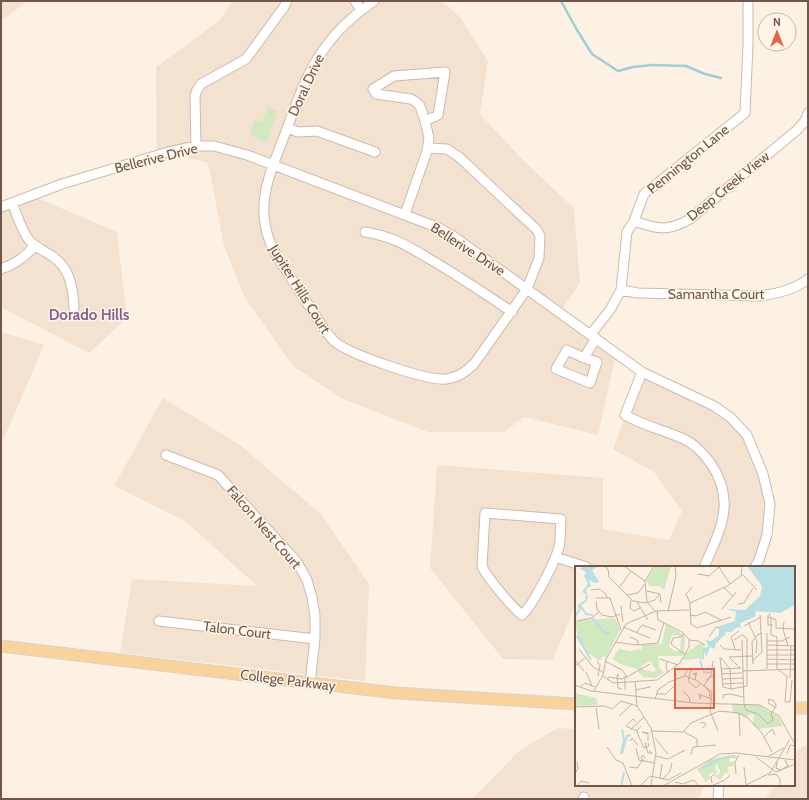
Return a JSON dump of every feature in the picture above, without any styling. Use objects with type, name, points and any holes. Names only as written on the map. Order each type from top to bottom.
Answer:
[{"type":"main road","name":"College Parkway","points":[[1,646],[396,693],[575,704]]},
{"type":"main road","points":[[795,708],[808,708]]},
{"type":"street","points":[[196,146],[196,90],[201,84],[246,59],[287,1]]},
{"type":"street","points":[[355,1],[362,10]]},
{"type":"street","name":"Doral Drive","points":[[273,165],[300,92],[316,60],[336,34],[374,1]]},
{"type":"street","name":"Pennington Lane","points":[[584,358],[594,336],[621,290],[627,232],[634,220],[644,194],[745,113],[748,1]]},
{"type":"street","points":[[405,214],[428,148],[429,138],[425,121],[420,106],[416,102],[411,99],[376,94],[373,89],[394,76],[445,72],[438,115],[425,121]]},
{"type":"street","name":"Deep Creek View","points":[[634,220],[649,226],[664,228],[678,226],[690,219],[797,130],[805,121],[808,113]]},
{"type":"street","points":[[287,128],[298,132],[317,131],[375,152]]},
{"type":"street","name":"Bellerive Drive","points":[[1,207],[75,180],[168,152],[196,146],[214,146],[248,155],[429,223],[447,232],[594,336],[642,372],[714,406],[730,417],[747,435],[764,474],[770,504],[767,535],[756,566]]},
{"type":"street","name":"Jupiter Hills Court","points":[[273,165],[267,184],[264,203],[265,225],[268,237],[272,248],[282,265],[324,329],[336,343],[352,352],[372,360],[424,376],[446,379],[456,377],[465,372],[474,364],[512,312],[527,289],[539,258],[540,236],[537,230],[459,157],[447,149],[428,148]]},
{"type":"street","points":[[12,203],[26,236],[35,245],[62,265],[73,289],[74,308]]},
{"type":"street","points":[[366,232],[397,240],[450,270],[512,312]]},
{"type":"street","points":[[1,269],[20,260],[29,253],[35,245]]},
{"type":"street","name":"Samantha Court","points":[[621,290],[638,293],[759,296],[774,294],[792,288],[808,278]]},
{"type":"street","points":[[642,372],[625,415],[638,423],[685,440],[701,451],[720,480],[724,492],[722,525],[704,566]]},
{"type":"street","name":"Falcon Nest Court","points":[[166,455],[218,475],[297,562],[307,580],[315,616],[315,639],[310,683]]},
{"type":"street","points":[[485,513],[561,519],[559,546],[556,558],[527,611],[522,614],[516,610],[486,574],[482,567],[485,513]]},
{"type":"street","points":[[556,558],[583,566]]},
{"type":"street","name":"Talon Court","points":[[159,621],[315,639]]},
{"type":"street","points":[[718,799],[719,786]]},
{"type":"shaded area","points":[[1,1],[28,1],[1,21]]},
{"type":"shaded area","points":[[233,1],[441,1],[460,17],[488,61],[480,114],[524,161],[574,208],[580,283],[558,315],[615,358],[598,435],[524,417],[504,432],[428,432],[341,398],[293,366],[245,298],[224,246],[208,163],[178,155],[157,160],[156,67],[219,21]]},
{"type":"shaded area","points":[[37,198],[117,232],[127,318],[89,353],[1,307],[1,212]]},
{"type":"shaded area","points":[[1,332],[44,345],[4,438],[1,440]]},
{"type":"shaded area","points":[[642,372],[714,406],[743,431],[770,504],[755,566],[575,566],[575,606],[553,660],[503,659],[430,568],[437,465],[603,478],[603,529],[669,540],[682,511],[654,472],[613,449]]},
{"type":"shaded area","points":[[163,398],[240,445],[321,514],[369,584],[365,681],[120,653],[132,579],[257,586],[185,521],[114,486]]},
{"type":"shaded area","points":[[558,728],[575,729],[575,786],[704,786],[699,799],[472,799],[520,750]]},
{"type":"shaded area","points":[[808,744],[808,799],[765,799],[774,786],[795,786],[795,753],[797,750]]},
{"type":"green space","points":[[268,107],[277,111],[267,142],[249,134],[255,120],[262,122]]},
{"type":"waterway","points":[[561,1],[592,54],[618,71],[633,67],[652,65],[686,66],[705,74],[721,78]]},
{"type":"district","name":"Dorado Hills","points":[[89,315]]}]
